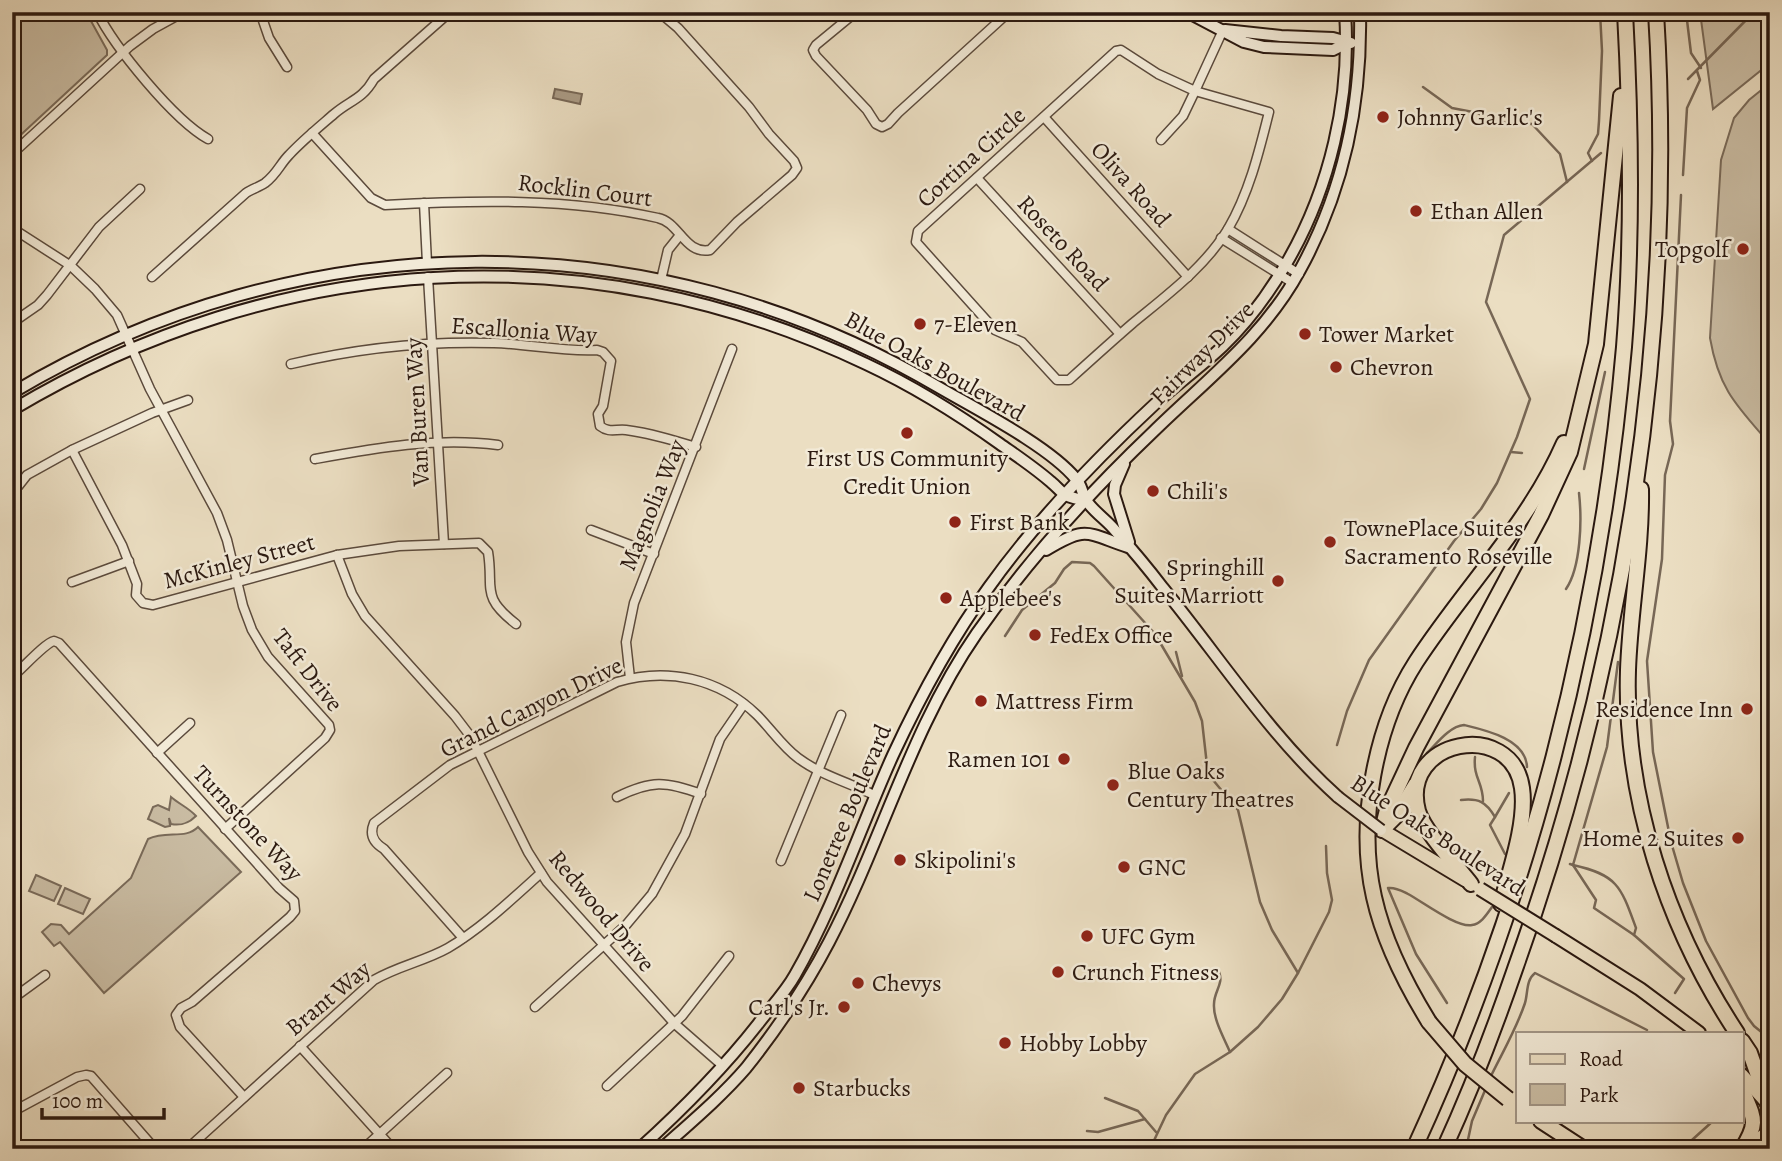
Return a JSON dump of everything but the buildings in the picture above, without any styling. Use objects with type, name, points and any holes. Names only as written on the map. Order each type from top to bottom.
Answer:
[{"type":"highway","points":[[1414,1149],[1482,982],[1518,881],[1557,742],[1603,519],[1624,344],[1630,186],[1625,12]]},
{"type":"highway","points":[[1444,1149],[1467,1098],[1523,947],[1564,818],[1610,633],[1640,453],[1657,273],[1660,186],[1656,12]]},
{"type":"highway","points":[[1382,830],[1387,810],[1416,748],[1556,485],[1570,452],[1596,344],[1627,38]]},
{"type":"highway","points":[[1513,1102],[1465,1064],[1429,1022],[1394,958],[1374,896],[1369,842],[1377,759],[1391,710],[1416,663],[1529,507],[1560,452],[1579,410]]},
{"type":"highway","points":[[1640,453],[1642,522],[1628,674],[1633,764],[1650,844],[1669,902],[1691,954],[1717,1004],[1736,1032]]},
{"type":"highway","points":[[1382,830],[1397,815],[1420,776],[1435,757],[1448,748],[1462,744],[1493,749],[1517,773],[1522,788],[1522,808],[1517,841],[1482,982]]},
{"type":"highway","points":[[1420,776],[1417,790],[1418,809],[1424,824],[1476,887]]},
{"type":"highway","points":[[1746,1047],[1770,1075]]},
{"type":"highway","points":[[1746,1047],[1769,1105]]},
{"type":"highway","points":[[1742,1149],[1754,1127],[1753,1116],[1744,1094]]},
{"type":"highway","points":[[1452,1149],[1467,1098]]},
{"type":"highway","points":[[1543,1122],[1584,1149]]},
{"type":"highway","points":[[1747,1149],[1770,1132]]},
{"type":"main road","points":[[1187,12],[1244,41],[1279,49],[1333,50],[1347,43],[1360,44]]},
{"type":"main road","name":"Fairway Drive","points":[[1079,481],[1157,402],[1225,344],[1243,325],[1282,270],[1306,225],[1325,177],[1339,118],[1347,43],[1345,12]]},
{"type":"main road","name":"Fairway Drive","points":[[1086,500],[1126,458],[1245,346],[1296,278],[1319,233],[1340,173],[1353,118],[1360,44],[1360,12]]},
{"type":"main road","name":"Blue Oaks Boulevard","points":[[12,393],[82,355],[126,335],[221,299],[344,271],[470,261],[549,264],[661,280],[750,303],[855,343],[924,378],[1028,441],[1079,481],[1086,500],[1131,548],[1187,617],[1279,738],[1306,768],[1338,797],[1382,830],[1640,989],[1698,1032]]},
{"type":"main road","points":[[427,263],[428,277]]},
{"type":"main road","name":"Blue Oaks Boulevard","points":[[12,410],[59,383],[132,348],[266,303],[346,286],[428,277],[549,279],[622,287],[686,300],[773,326],[848,356],[917,391],[1000,444],[1066,495],[1086,500]]},
{"type":"main road","points":[[1126,458],[1114,494],[1131,548]]},
{"type":"main road","name":"Lonetree Boulevard","points":[[639,1149],[683,1109],[723,1066],[793,979],[833,899],[916,708],[977,605],[1024,542],[1079,481]]},
{"type":"main road","name":"Lonetree Boulevard","points":[[662,1149],[736,1078],[763,1045],[817,965],[853,893],[918,738],[960,660],[1038,555],[1086,500]]},
{"type":"main road","points":[[1038,555],[1079,533],[1131,548]]},
{"type":"main road","points":[[876,796],[890,801]]},
{"type":"main road","points":[[723,1066],[736,1078]]},
{"type":"main road","points":[[1744,1077],[1769,1105]]},
{"type":"street","points":[[97,12],[123,53],[185,122],[208,139]]},
{"type":"street","points":[[12,154],[123,53],[153,29],[184,12]]},
{"type":"street","points":[[260,12],[272,44],[287,67]]},
{"type":"street","points":[[152,277],[246,193],[262,185],[280,169],[290,153],[336,112],[349,106],[368,89],[374,79],[450,12]]},
{"type":"street","name":"Rocklin Court","points":[[313,133],[373,201],[385,205],[520,200],[600,207],[664,219],[694,248],[710,250],[797,168],[794,160],[769,134],[749,107],[678,28],[659,12]]},
{"type":"street","points":[[856,12],[813,50],[867,110],[876,124],[882,127],[1009,12]]},
{"type":"street","points":[[1161,140],[1183,116],[1223,30]]},
{"type":"street","name":"Cortina Circle","points":[[1121,50],[1158,74],[1195,91],[1269,112],[1259,154],[1243,198],[1228,229],[1165,299],[1120,334],[1069,380],[1057,380],[1023,342],[995,330],[916,242],[918,231],[1116,51],[1121,50]]},
{"type":"street","name":"Oliva Road","points":[[1044,117],[1188,276]]},
{"type":"street","name":"Roseto Road","points":[[977,178],[1120,334]]},
{"type":"street","points":[[12,323],[38,305],[99,227],[140,189]]},
{"type":"street","points":[[424,203],[427,263]]},
{"type":"street","name":"Taft Drive","points":[[12,228],[71,266],[117,315],[161,410],[217,513],[227,540],[247,618],[263,649],[326,720],[330,730],[317,747],[225,829]]},
{"type":"street","points":[[1228,229],[1282,270]]},
{"type":"street","points":[[661,280],[668,250],[680,235]]},
{"type":"street","points":[[1221,238],[1296,278]]},
{"type":"street","name":"Van Buren Way","points":[[428,277],[444,544]]},
{"type":"street","points":[[291,364],[365,349],[432,344]]},
{"type":"street","name":"Escallonia Way","points":[[432,344],[511,344],[603,352],[609,356],[610,366],[603,406],[597,414],[600,426],[607,431],[623,430],[657,436],[696,447]]},
{"type":"street","name":"Magnolia Way","points":[[630,678],[626,655],[627,628],[634,603],[732,349]]},
{"type":"street","points":[[12,494],[27,475],[72,450],[188,400]]},
{"type":"street","points":[[315,459],[394,445],[466,441],[498,445]]},
{"type":"street","name":"McKinley Street","points":[[72,450],[129,561],[137,584],[136,595],[148,605],[337,555],[378,548],[479,543],[486,548],[489,555],[488,577],[492,598],[503,614],[516,624]]},
{"type":"street","points":[[591,530],[654,554]]},
{"type":"street","name":"Redwood Drive","points":[[337,555],[352,594],[365,616],[455,716],[478,751],[541,873],[559,897],[675,1024],[723,1066]]},
{"type":"street","points":[[72,582],[129,561]]},
{"type":"street","name":"Turnstone Way","points":[[13,676],[36,656],[44,645],[54,641],[59,643],[225,829],[279,888],[292,898],[295,911],[290,917],[176,1015],[180,1027],[244,1097]]},
{"type":"street","name":"Grand Canyon Drive","points":[[463,939],[375,842],[372,831],[376,821],[433,777],[478,751],[602,689],[630,678],[662,674],[689,678],[717,687],[744,704],[790,751],[818,771],[876,796]]},
{"type":"street","points":[[536,1007],[634,916],[652,894],[685,834],[720,739],[744,704]]},
{"type":"street","points":[[781,861],[841,715]]},
{"type":"street","points":[[157,753],[190,723]]},
{"type":"street","points":[[617,797],[639,786],[655,784],[701,794]]},
{"type":"street","name":"Brant Way","points":[[187,1149],[374,980],[463,939],[541,873]]},
{"type":"street","points":[[607,1086],[675,1024],[729,956]]},
{"type":"street","points":[[12,999],[45,975]]},
{"type":"street","points":[[300,1046],[393,1149]]},
{"type":"street","points":[[363,1149],[447,1073]]},
{"type":"street","points":[[12,1112],[77,1077],[91,1076],[155,1149]]},
{"type":"green space","points":[[12,12],[86,12],[107,50],[107,55],[12,143]]},
{"type":"green space","points":[[1700,12],[1770,12],[1770,63],[1713,109]]},
{"type":"green space","name":"Topgolf","points":[[1770,83],[1770,444],[1724,384],[1710,338],[1721,160],[1734,118],[1749,100]]},
{"type":"green space","points":[[171,797],[196,816],[179,825],[171,824],[169,818],[170,826],[165,827],[148,819],[153,807],[158,805],[169,810]]},
{"type":"green space","points":[[198,827],[241,872],[104,993],[60,942],[54,946],[42,932],[51,924],[61,925],[69,934],[131,878],[148,839],[187,833]]},
{"type":"green space","points":[[36,875],[61,886],[54,901],[29,891]]},
{"type":"green space","points":[[65,888],[90,899],[83,914],[58,904]]},
{"type":"shaded area","points":[[555,89],[582,94],[580,104],[553,98]]},
{"type":"waterway","points":[[1592,161],[1588,153],[1598,134],[1599,121],[1602,51],[1600,12]]},
{"type":"waterway","points":[[1686,12],[1691,53],[1701,68]]},
{"type":"waterway","points":[[1688,79],[1754,12]]},
{"type":"waterway","points":[[1683,175],[1687,108],[1700,80],[1697,71]]},
{"type":"waterway","points":[[1423,87],[1452,108],[1478,113],[1491,122],[1532,124],[1560,154],[1567,182]]},
{"type":"waterway","points":[[1337,745],[1347,711],[1369,660],[1454,541],[1481,509],[1497,483],[1530,399],[1486,302],[1504,235],[1601,153]]},
{"type":"waterway","points":[[1681,195],[1670,421],[1673,444],[1665,475],[1662,559],[1647,661],[1653,752],[1671,842],[1683,883],[1706,941],[1748,1018],[1770,1039]]},
{"type":"waterway","points":[[1584,469],[1605,372]]},
{"type":"waterway","points":[[1511,452],[1522,453]]},
{"type":"waterway","points":[[1566,589],[1575,569],[1577,556],[1580,529],[1579,493]]},
{"type":"waterway","points":[[1005,636],[1022,610],[1055,583],[1072,562],[1090,563],[1094,566],[1155,634],[1195,702],[1202,721],[1208,774],[1238,810],[1260,902],[1272,930],[1298,973]]},
{"type":"waterway","points":[[1176,652],[1182,676]]},
{"type":"waterway","points":[[1570,864],[1573,865],[1607,747],[1618,662]]},
{"type":"waterway","points":[[1427,753],[1449,732],[1464,725],[1503,737],[1520,749],[1527,767]]},
{"type":"waterway","points":[[1475,757],[1475,770],[1483,801]]},
{"type":"waterway","points":[[1495,817],[1509,793]]},
{"type":"waterway","points":[[1461,800],[1481,802],[1488,808],[1495,817],[1490,825],[1505,854]]},
{"type":"waterway","points":[[1150,1149],[1166,1115],[1195,1074],[1230,1052],[1258,1027],[1282,999],[1298,973],[1329,912],[1332,900],[1326,846]]},
{"type":"waterway","points":[[1573,865],[1596,900],[1594,908],[1634,935],[1684,979],[1675,993]]},
{"type":"waterway","points":[[1573,865],[1600,873],[1616,885],[1636,928],[1634,935]]},
{"type":"waterway","points":[[1447,1003],[1416,954],[1388,888],[1401,891],[1449,919],[1466,925],[1478,923],[1492,907]]},
{"type":"waterway","points":[[1214,969],[1219,972],[1220,980],[1214,999],[1215,1016],[1230,1052]]},
{"type":"waterway","points":[[1490,1078],[1517,1023],[1529,983],[1535,973],[1647,1030]]},
{"type":"waterway","points":[[1466,1149],[1472,1121],[1486,1088]]},
{"type":"waterway","points":[[1105,1098],[1138,1111],[1156,1132]]},
{"type":"waterway","points":[[1087,1131],[1098,1132],[1145,1119]]},
{"type":"waterway","points":[[1682,1149],[1712,1122]]},
{"type":"waterway","points":[[1690,1141],[1696,1149]]},
{"type":"place","name":"Johnny Garlic's","points":[[1383,117]]},
{"type":"place","name":"Ethan Allen","points":[[1416,211]]},
{"type":"place","name":"Topgolf","points":[[1743,249]]},
{"type":"place","name":"7-Eleven","points":[[920,324]]},
{"type":"place","name":"Tower Market","points":[[1305,334]]},
{"type":"place","name":"Chevron","points":[[1336,367]]},
{"type":"place","name":"First US Community Credit Union","points":[[907,433]]},
{"type":"place","name":"Chili's","points":[[1153,491]]},
{"type":"place","name":"First Bank","points":[[955,522]]},
{"type":"place","name":"TownePlace Suites Sacramento Roseville","points":[[1330,542]]},
{"type":"place","name":"Springhill Suites Marriott","points":[[1278,581]]},
{"type":"place","name":"Applebee's","points":[[946,598]]},
{"type":"place","name":"FedEx Office","points":[[1035,635]]},
{"type":"place","name":"Mattress Firm","points":[[981,701]]},
{"type":"place","name":"Residence Inn","points":[[1747,709]]},
{"type":"place","name":"Ramen 101","points":[[1064,759]]},
{"type":"place","name":"Blue Oaks Century Theatres","points":[[1113,785]]},
{"type":"place","name":"Home 2 Suites","points":[[1738,838]]},
{"type":"place","name":"Skipolini's","points":[[900,860]]},
{"type":"place","name":"GNC","points":[[1124,867]]},
{"type":"place","name":"UFC Gym","points":[[1087,936]]},
{"type":"place","name":"Crunch Fitness","points":[[1058,972]]},
{"type":"place","name":"Chevys","points":[[858,983]]},
{"type":"place","name":"Carl's Jr.","points":[[844,1007]]},
{"type":"place","name":"Hobby Lobby","points":[[1005,1043]]},
{"type":"place","name":"Starbucks","points":[[799,1088]]}]
